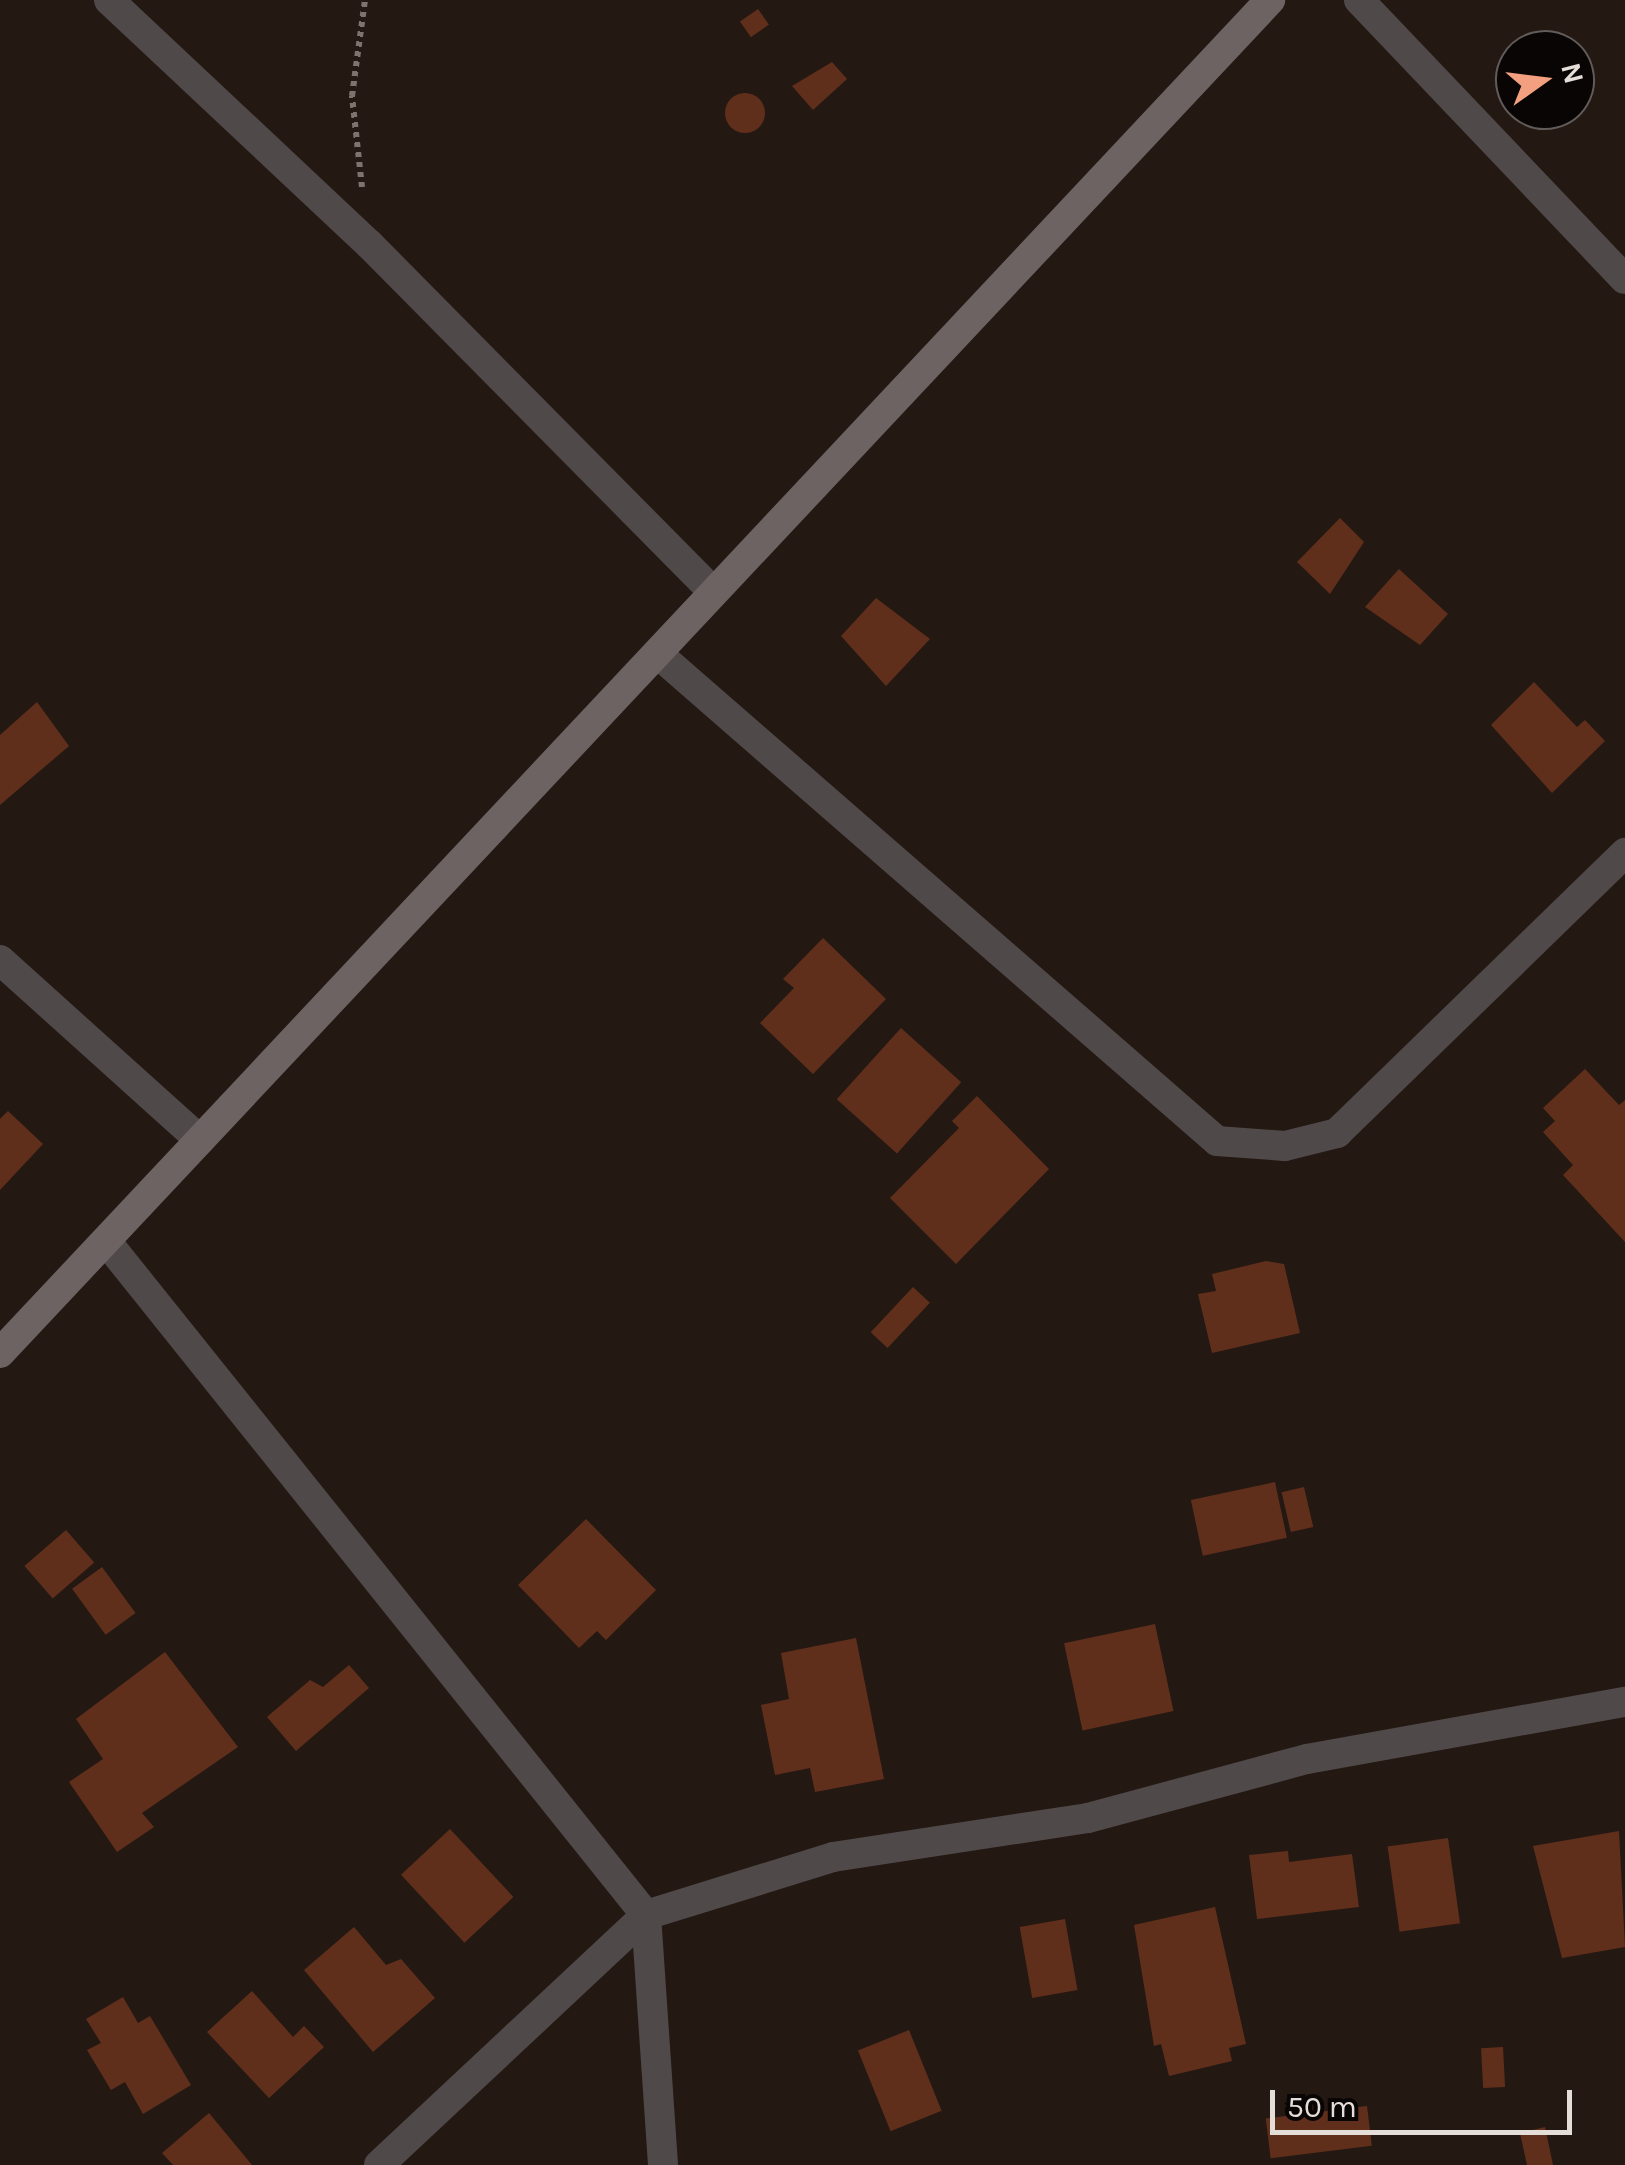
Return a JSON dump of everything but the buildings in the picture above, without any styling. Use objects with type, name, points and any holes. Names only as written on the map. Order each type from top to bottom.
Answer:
[{"type":"street","points":[[109,0],[369,244],[713,592]]},
{"type":"street","points":[[0,1353],[1270,0]]},
{"type":"street","points":[[1359,0],[1625,279]]},
{"type":"street","points":[[658,654],[1217,1141],[1286,1146],[1338,1133],[1625,854]]},
{"type":"street","points":[[0,960],[200,1140]]},
{"type":"street","points":[[106,1240],[646,1915],[663,2165]]},
{"type":"street","points":[[378,2165],[646,1915],[833,1857],[1088,1818],[1307,1759],[1625,1702]]},
{"type":"path","points":[[365,0],[352,96],[369,244]]}]
